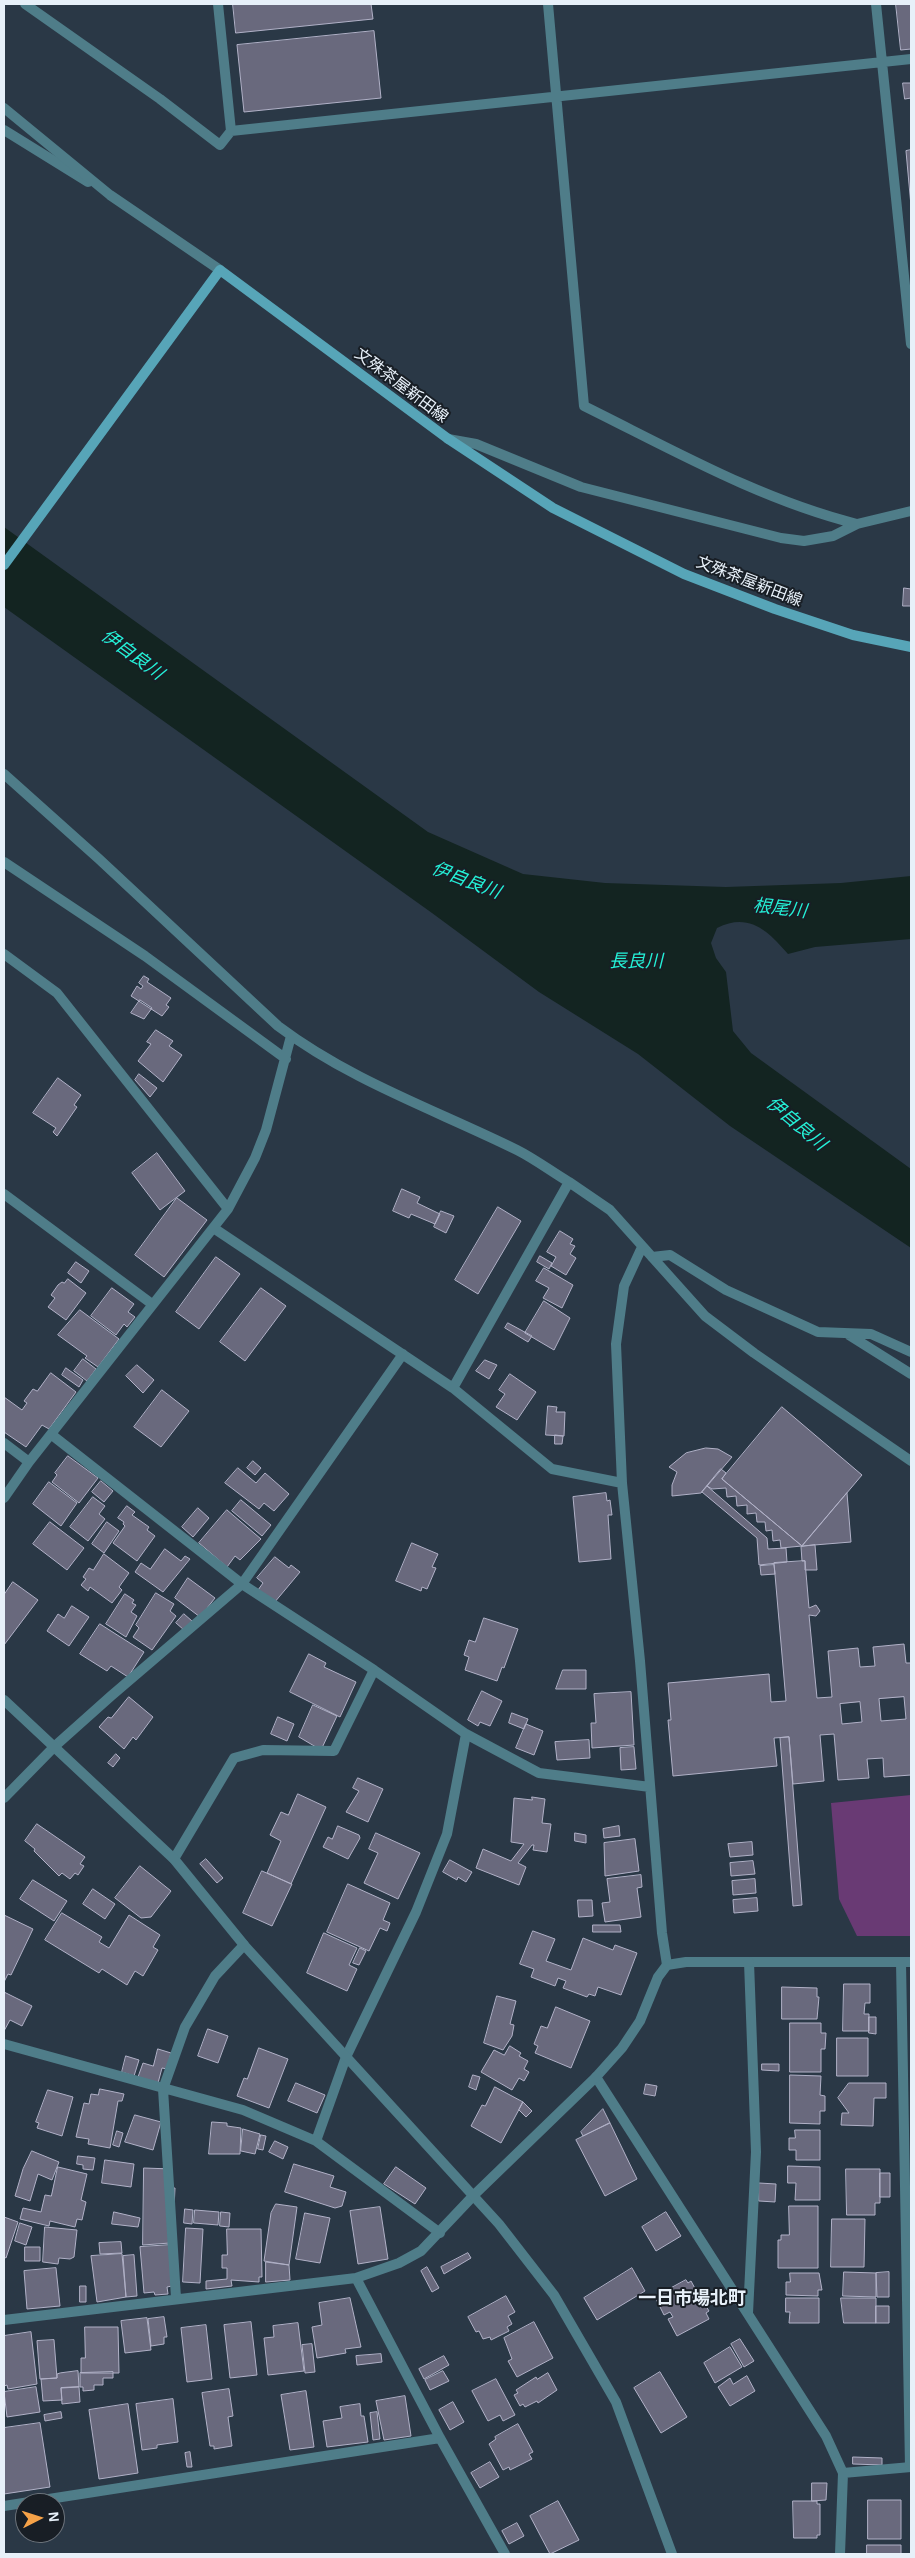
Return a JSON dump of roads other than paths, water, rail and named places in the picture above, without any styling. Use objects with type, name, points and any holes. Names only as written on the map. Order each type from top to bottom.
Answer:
[{"type":"main road","points":[[4,565],[220,270]]},
{"type":"main road","name":"文殊茶屋新田線","points":[[220,270],[446,438],[553,508],[684,574],[775,610],[844,632],[911,647]]},
{"type":"street","points":[[25,4],[160,99],[220,145],[231,132],[911,59]]},
{"type":"street","points":[[218,4],[231,132]]},
{"type":"street","points":[[548,4],[584,406],[760,492],[823,516],[857,524]]},
{"type":"street","points":[[876,4],[911,344]]},
{"type":"street","points":[[4,108],[110,195]]},
{"type":"street","points":[[4,130],[110,195],[220,270]]},
{"type":"street","points":[[446,438],[476,444],[581,487],[781,538],[804,541],[833,536],[857,524],[911,511]]},
{"type":"street","points":[[4,774],[291,1036],[330,1062],[407,1102],[519,1151],[610,1210],[705,1316],[754,1353],[911,1461]]},
{"type":"street","points":[[4,862],[145,956],[286,1059]]},
{"type":"street","points":[[4,954],[57,993],[228,1209]]},
{"type":"street","points":[[4,1498],[29,1462],[228,1209],[255,1158],[266,1130],[291,1036]]},
{"type":"street","points":[[453,1388],[568,1182]]},
{"type":"street","points":[[4,1194],[152,1304]]},
{"type":"street","points":[[214,1229],[453,1388],[552,1469],[622,1483]]},
{"type":"street","points":[[642,1247],[624,1286],[616,1344],[622,1483],[662,1933],[667,1965]]},
{"type":"street","points":[[652,1257],[670,1255],[726,1290],[818,1332],[871,1334],[911,1352]]},
{"type":"street","points":[[848,1334],[911,1374]]},
{"type":"street","points":[[4,1798],[55,1746],[242,1584],[403,1354]]},
{"type":"street","points":[[52,1434],[242,1584],[374,1670],[466,1734],[539,1773],[650,1787]]},
{"type":"street","points":[[4,1443],[29,1462]]},
{"type":"street","points":[[174,1859],[234,1758],[263,1750],[334,1751],[374,1670]]},
{"type":"street","points":[[4,1700],[174,1859],[244,1945],[474,2195],[554,2295],[616,2402],[672,2554]]},
{"type":"street","points":[[316,2142],[346,2056],[416,1912],[446,1834],[466,1734]]},
{"type":"street","points":[[176,2298],[163,2089],[185,2027],[215,1976],[244,1945]]},
{"type":"street","points":[[4,2320],[356,2278],[399,2263],[421,2251],[474,2195],[596,2077],[622,2048],[640,2021],[658,1977],[667,1965],[686,1962],[906,1962],[911,2467],[843,2473]]},
{"type":"street","points":[[746,2311],[749,2314],[756,2152],[749,1962]]},
{"type":"street","points":[[4,2044],[242,2110],[316,2142],[440,2233]]},
{"type":"street","points":[[596,2077],[826,2436],[843,2473],[840,2554]]},
{"type":"street","points":[[356,2278],[440,2438],[505,2554]]},
{"type":"street","points":[[4,2506],[440,2438]]},
{"type":"water","name":"長良川","points":[[4,527],[428,832],[523,874],[605,883],[726,887],[841,883],[911,876],[911,939],[815,947],[788,954],[765,931],[757,926],[739,922],[717,928],[711,943],[716,958],[726,972],[733,1031],[751,1053],[911,1169],[911,1248],[730,1126],[638,1054],[539,992],[432,913],[4,607]]},
{"type":"district","name":"一日市場北町","points":[[692,2299]]},
{"type":"water label","name":"伊自良川","points":[[132,655]]},
{"type":"water label","name":"伊自良川","points":[[466,881]]},
{"type":"water label","name":"根尾川","points":[[780,909]]},
{"type":"water label","name":"伊自良川","points":[[796,1124]]}]
